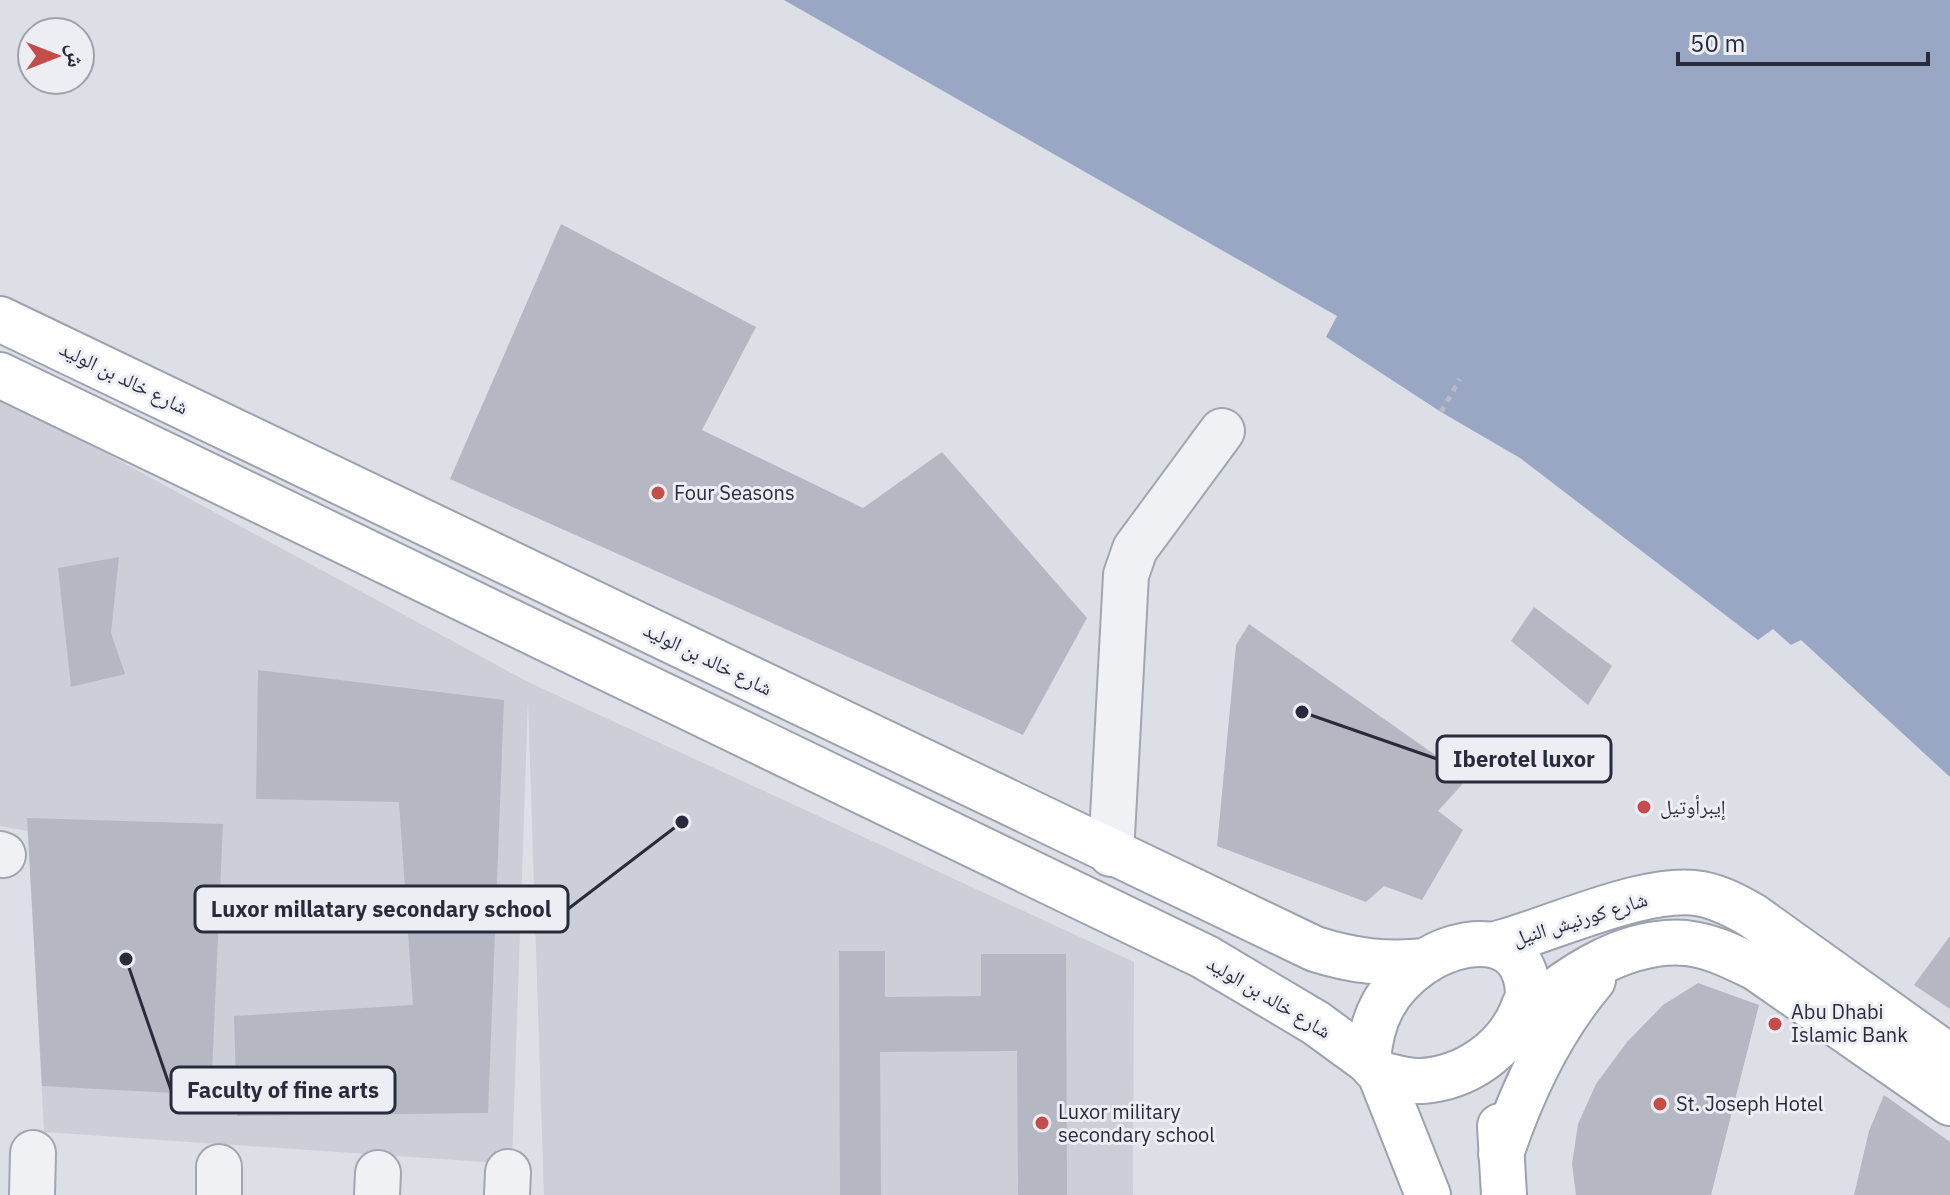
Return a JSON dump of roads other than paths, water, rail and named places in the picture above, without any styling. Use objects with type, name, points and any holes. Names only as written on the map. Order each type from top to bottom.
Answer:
[{"type":"main road","name":"شارع خالد بن الوليد","points":[[0,319],[1111,854],[1315,949],[1351,960],[1388,964],[1426,961]]},
{"type":"main road","name":"شارع خالد بن الوليد","points":[[0,375],[1205,957],[1316,1023],[1374,1068]]},
{"type":"main road","name":"شارع كورنيش النيل","points":[[1496,944],[1640,898],[1669,892],[1699,893],[1727,901],[1753,916],[1950,1057]]},
{"type":"main road","points":[[1428,1195],[1374,1068],[1370,1031],[1382,1002],[1401,978],[1448,948],[1472,942],[1496,944],[1521,965],[1528,995],[1507,1037],[1502,1174]]},
{"type":"main road","points":[[1374,1068],[1421,1081],[1462,1071],[1507,1037],[1549,995],[1613,957],[1649,945],[1686,943],[1723,951],[1756,968],[1950,1103]]},
{"type":"main road","points":[[1502,1174],[1516,1111],[1557,1029],[1613,957]]},
{"type":"street","points":[[1111,854],[1126,575],[1135,549],[1222,431]]},
{"type":"water","points":[[784,0],[1950,0],[1950,777],[1801,640],[1791,645],[1773,629],[1758,640],[1520,458],[1441,412],[1326,337],[1337,316]]},
{"type":"place","name":"Four Seasons","points":[[658,493]]},
{"type":"place","name":"Iberotel luxor","points":[[1302,712]]},
{"type":"place","name":"إيبرأوتيل","points":[[1644,807]]},
{"type":"place","name":"Luxor millatary secondary school","points":[[682,822]]},
{"type":"place","name":"Faculty of fine arts","points":[[126,959]]},
{"type":"place","name":"Abu Dhabi Islamic Bank","points":[[1775,1024]]},
{"type":"place","name":"St. Joseph Hotel","points":[[1660,1104]]},
{"type":"place","name":"Luxor military secondary school","points":[[1042,1123]]}]
